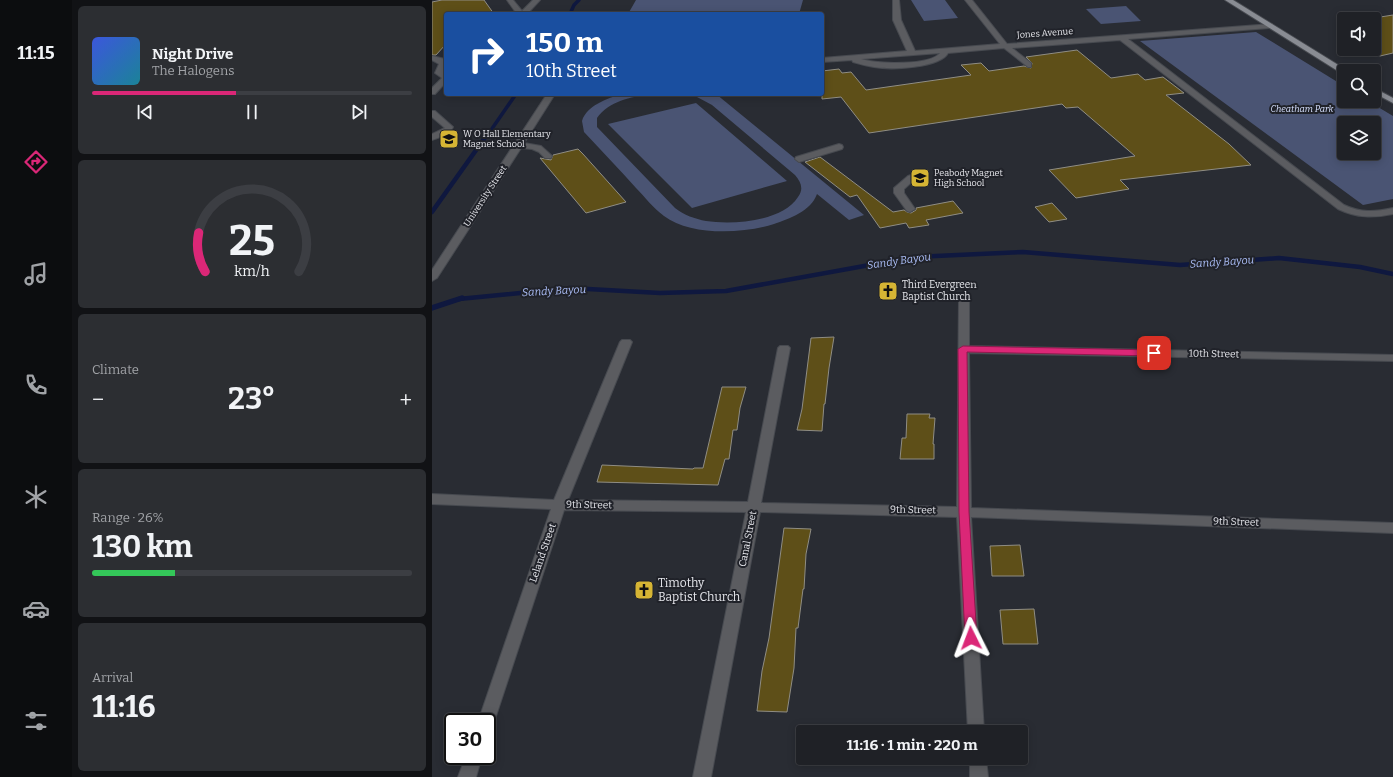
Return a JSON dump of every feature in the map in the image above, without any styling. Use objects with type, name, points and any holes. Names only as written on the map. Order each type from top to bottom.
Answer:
[{"type":"main road","points":[[1228,0],[1337,67]]},
{"type":"main road","points":[[1381,94],[1393,101]]},
{"type":"street","points":[[510,0],[519,12]]},
{"type":"street","points":[[525,12],[537,0]]},
{"type":"street","points":[[896,0],[898,4],[896,15],[897,20],[912,53]]},
{"type":"street","points":[[968,0],[1005,46],[1028,65]]},
{"type":"street","name":"Jones Avenue","points":[[824,60],[1269,26]]},
{"type":"street","points":[[1121,37],[1341,207],[1355,214],[1369,216],[1393,211]]},
{"type":"street","points":[[852,58],[869,64],[881,66],[934,61],[943,56],[945,50]]},
{"type":"street","points":[[432,58],[442,61],[443,64],[438,71],[439,74],[444,76]]},
{"type":"street","points":[[432,77],[444,77]]},
{"type":"street","points":[[432,92],[444,79]]},
{"type":"street","name":"University Street","points":[[432,278],[549,96]]},
{"type":"street","points":[[432,113],[448,127],[448,130],[432,137]]},
{"type":"street","points":[[518,145],[536,146],[542,149],[548,156]]},
{"type":"street","points":[[799,159],[839,146]]},
{"type":"street","points":[[910,209],[899,193],[899,188],[911,178]]},
{"type":"street","points":[[964,298],[964,512],[976,725]]},
{"type":"street","name":"Leland Street","points":[[489,713],[559,505],[626,342]]},
{"type":"street","name":"Canal Street","points":[[702,777],[755,507],[784,348]]},
{"type":"street","name":"10th Street","points":[[963,349],[1393,358]]},
{"type":"street","name":"9th Street","points":[[432,499],[559,505],[755,507],[964,512],[1393,528]]},
{"type":"street","points":[[467,777],[471,765]]},
{"type":"street","points":[[978,765],[979,777]]},
{"type":"green space","points":[[636,0],[803,0],[800,12],[629,12]]},
{"type":"green space","points":[[911,0],[945,0],[958,18],[924,21]]},
{"type":"green space","points":[[1126,6],[1141,21],[1101,24],[1086,9]]},
{"type":"green space","name":"Cheatham Park","points":[[1256,32],[1337,82],[1337,108],[1380,108],[1393,116],[1393,199],[1363,205],[1140,41]]},
{"type":"green space","points":[[616,96],[640,96],[628,98],[614,104],[602,112],[597,118],[597,127],[675,208],[686,215],[702,220],[717,222],[742,222],[756,220],[781,212],[791,205],[801,191],[799,180],[795,175],[712,105],[692,96],[718,96],[864,215],[849,220],[817,194],[810,205],[799,214],[780,222],[747,230],[702,230],[675,222],[664,216],[653,206],[584,132],[582,121],[588,111],[598,103]]},
{"type":"green space","points":[[696,103],[787,181],[692,208],[608,124]]},
{"type":"building","points":[[442,0],[484,0],[493,12],[444,12],[444,46],[436,55],[432,55],[432,2]]},
{"type":"building","points":[[1393,15],[1393,53],[1381,56],[1381,17]]},
{"type":"building","points":[[1077,50],[1111,78],[1138,74],[1145,80],[1163,77],[1184,93],[1166,95],[1229,144],[1251,165],[1120,180],[1129,189],[1076,198],[1049,170],[1135,156],[1078,107],[1066,108],[1062,104],[869,133],[841,97],[822,99],[822,96],[824,96],[824,71],[839,69],[842,73],[851,72],[866,90],[971,75],[961,65],[981,63],[989,71],[1024,66],[1031,68],[1032,63],[1026,57]]},
{"type":"building","points":[[578,149],[626,202],[586,213],[540,158],[551,160],[553,155]]},
{"type":"building","points":[[820,157],[893,212],[904,210],[911,213],[916,210],[916,208],[953,201],[963,213],[926,220],[929,225],[909,228],[906,223],[880,228],[857,195],[850,197],[805,162]]},
{"type":"building","points":[[1052,203],[1067,219],[1049,222],[1035,207]]},
{"type":"building","points":[[834,337],[824,404],[822,431],[797,430],[802,409],[811,338]]},
{"type":"building","points":[[722,387],[746,387],[740,408],[737,430],[733,430],[729,459],[725,459],[718,485],[597,482],[602,465],[693,469],[703,468]]},
{"type":"building","points":[[907,414],[930,414],[929,418],[935,418],[933,444],[934,459],[900,459],[902,438],[906,438]]},
{"type":"building","points":[[784,528],[811,529],[806,554],[804,589],[798,628],[796,628],[794,668],[787,712],[757,711],[762,671],[769,638]]},
{"type":"building","points":[[1020,545],[1024,576],[992,576],[990,546]]},
{"type":"building","points":[[1034,609],[1038,644],[1003,644],[1000,610]]},
{"type":"waterway","points":[[571,12],[574,5],[579,0]]},
{"type":"waterway","points":[[489,133],[515,96]]},
{"type":"waterway","points":[[432,212],[489,132]]},
{"type":"waterway","name":"Sandy Bayou","points":[[459,299],[570,288],[660,293],[726,291],[914,257],[1023,252],[1180,265],[1279,258],[1360,267],[1393,274]]},
{"type":"waterway","name":"Sandy Bayou","points":[[432,308],[459,299]]},
{"type":"place","name":"W O Hall Elementary Magnet School","points":[[449,139]]},
{"type":"place","name":"Peabody Magnet High School","points":[[920,178]]},
{"type":"place","name":"Third Evergreen Baptist Church","points":[[888,291]]},
{"type":"place","name":"Timothy Baptist Church","points":[[644,590]]},
{"type":"route","points":[[971,638],[964,512],[963,349],[1154,353]]}]
